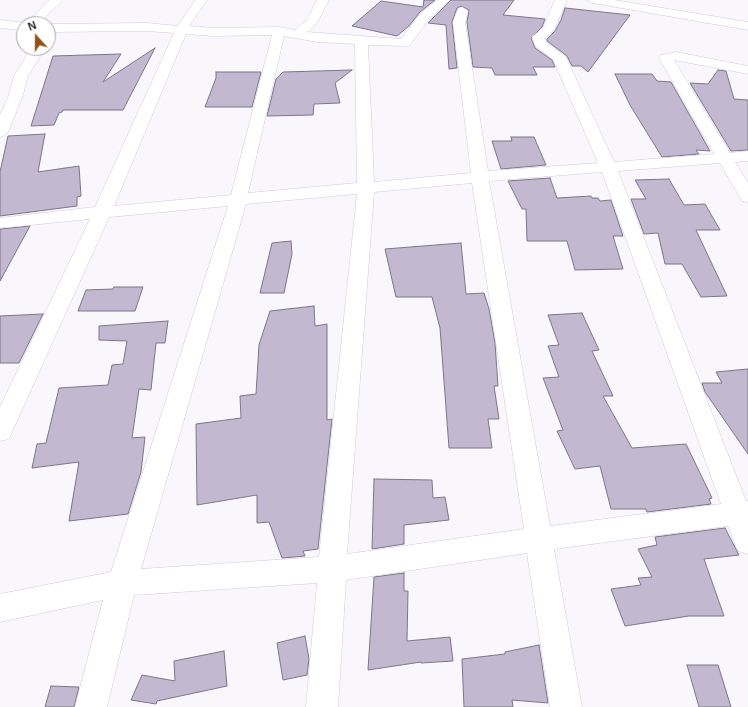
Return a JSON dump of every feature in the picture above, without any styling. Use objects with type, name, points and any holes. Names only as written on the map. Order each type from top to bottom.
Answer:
[{"type":"street","points":[[40,16],[56,0]]},
{"type":"street","points":[[0,432],[102,212],[182,28],[201,0]]},
{"type":"street","points":[[91,707],[122,583],[288,33],[310,23],[322,0]]},
{"type":"street","points":[[561,0],[548,30],[538,37],[541,44],[559,57],[608,167],[743,512],[748,542]]},
{"type":"street","points":[[593,0],[748,26]]},
{"type":"street","points":[[56,28],[182,28],[214,32],[288,33],[361,41],[405,43],[425,16],[453,6],[459,22],[480,177],[566,707]]},
{"type":"street","points":[[0,24],[16,25]]},
{"type":"street","points":[[322,707],[332,569],[366,188],[361,41]]},
{"type":"street","points":[[0,132],[15,98],[21,76],[33,56]]},
{"type":"street","points":[[748,70],[676,56],[666,58],[726,156],[748,197]]},
{"type":"street","points":[[0,223],[102,212],[480,177],[726,156],[748,156]]},
{"type":"street","points":[[0,608],[122,583],[332,569],[538,539],[743,512]]},
{"type":"building","points":[[424,0],[435,0],[420,12],[409,26],[397,36],[352,26],[381,1],[423,7]]},
{"type":"building","points":[[451,0],[514,0],[503,15],[545,19],[542,27],[531,38],[535,48],[552,60],[555,67],[533,67],[537,75],[495,75],[492,68],[473,67],[467,22],[469,10],[461,6],[457,8],[452,22],[457,68],[449,69],[446,25],[428,23]]},
{"type":"building","points":[[565,8],[630,15],[588,72],[581,66],[572,66],[567,56],[547,41],[561,20]]},
{"type":"building","points":[[155,48],[123,110],[63,110],[59,113],[54,125],[31,126],[53,56],[121,54],[103,82]]},
{"type":"building","points":[[352,70],[335,83],[340,103],[314,104],[313,115],[267,116],[276,79],[283,72]]},
{"type":"building","points":[[718,70],[726,71],[734,99],[748,100],[748,150],[731,151],[690,83],[708,84]]},
{"type":"building","points":[[216,72],[261,72],[252,107],[205,107],[216,78]]},
{"type":"building","points":[[615,74],[652,74],[657,81],[671,82],[710,151],[696,150],[699,154],[662,157],[630,105]]},
{"type":"building","points":[[45,134],[38,172],[79,166],[81,196],[77,197],[77,206],[0,216],[0,172],[8,136]]},
{"type":"building","points":[[511,137],[534,137],[546,165],[501,169],[492,141],[512,141]]},
{"type":"building","points":[[550,178],[557,198],[591,196],[592,198],[598,198],[600,201],[611,200],[623,236],[613,236],[623,269],[575,270],[567,241],[527,241],[526,209],[522,209],[508,181]]},
{"type":"building","points":[[669,179],[684,205],[705,204],[720,230],[696,230],[727,296],[701,297],[682,264],[665,264],[658,233],[644,234],[631,199],[646,199],[635,180]]},
{"type":"building","points":[[30,226],[0,281],[0,229]]},
{"type":"building","points":[[291,241],[292,254],[284,293],[260,293],[272,243]]},
{"type":"building","points":[[461,243],[466,294],[484,293],[489,309],[495,343],[498,386],[494,386],[499,419],[488,419],[492,448],[449,448],[440,328],[432,297],[396,297],[385,249]]},
{"type":"building","points":[[114,287],[143,287],[135,311],[78,311],[86,290],[113,289]]},
{"type":"building","points":[[314,306],[315,326],[327,324],[327,420],[332,419],[318,549],[303,551],[305,556],[282,558],[269,522],[257,523],[257,495],[197,505],[196,424],[241,418],[240,396],[256,394],[259,345],[270,311]]},
{"type":"building","points":[[582,313],[599,350],[592,351],[613,396],[603,396],[632,448],[686,444],[712,498],[709,499],[711,504],[647,512],[646,509],[611,509],[600,466],[575,469],[557,431],[563,430],[543,378],[559,377],[548,346],[559,345],[548,315]]},
{"type":"building","points":[[43,314],[19,363],[0,363],[0,316]]},
{"type":"building","points":[[168,321],[165,343],[156,343],[151,390],[139,389],[132,438],[145,437],[141,472],[128,514],[69,521],[79,462],[32,468],[37,444],[46,443],[59,388],[108,385],[112,365],[123,364],[127,341],[99,340],[99,326]]},
{"type":"building","points":[[748,369],[748,454],[705,392],[702,383],[722,383],[716,372]]},
{"type":"building","points":[[374,479],[432,480],[433,498],[445,497],[449,520],[404,525],[404,544],[372,549]]},
{"type":"building","points":[[725,528],[739,555],[704,559],[724,616],[689,616],[625,626],[611,589],[641,585],[638,578],[652,577],[638,549],[657,545],[655,537]]},
{"type":"building","points":[[404,573],[404,591],[408,591],[407,641],[450,637],[453,661],[421,662],[368,670],[374,577]]},
{"type":"building","points":[[305,636],[309,659],[307,675],[283,680],[277,643]]},
{"type":"building","points":[[539,645],[548,703],[512,700],[513,707],[464,707],[462,659],[505,654],[505,652]]},
{"type":"building","points":[[224,651],[227,686],[157,701],[156,704],[131,700],[142,675],[175,681],[174,661]]},
{"type":"building","points":[[687,665],[718,665],[731,707],[699,707]]},
{"type":"building","points":[[51,686],[79,687],[74,707],[45,707]]}]
